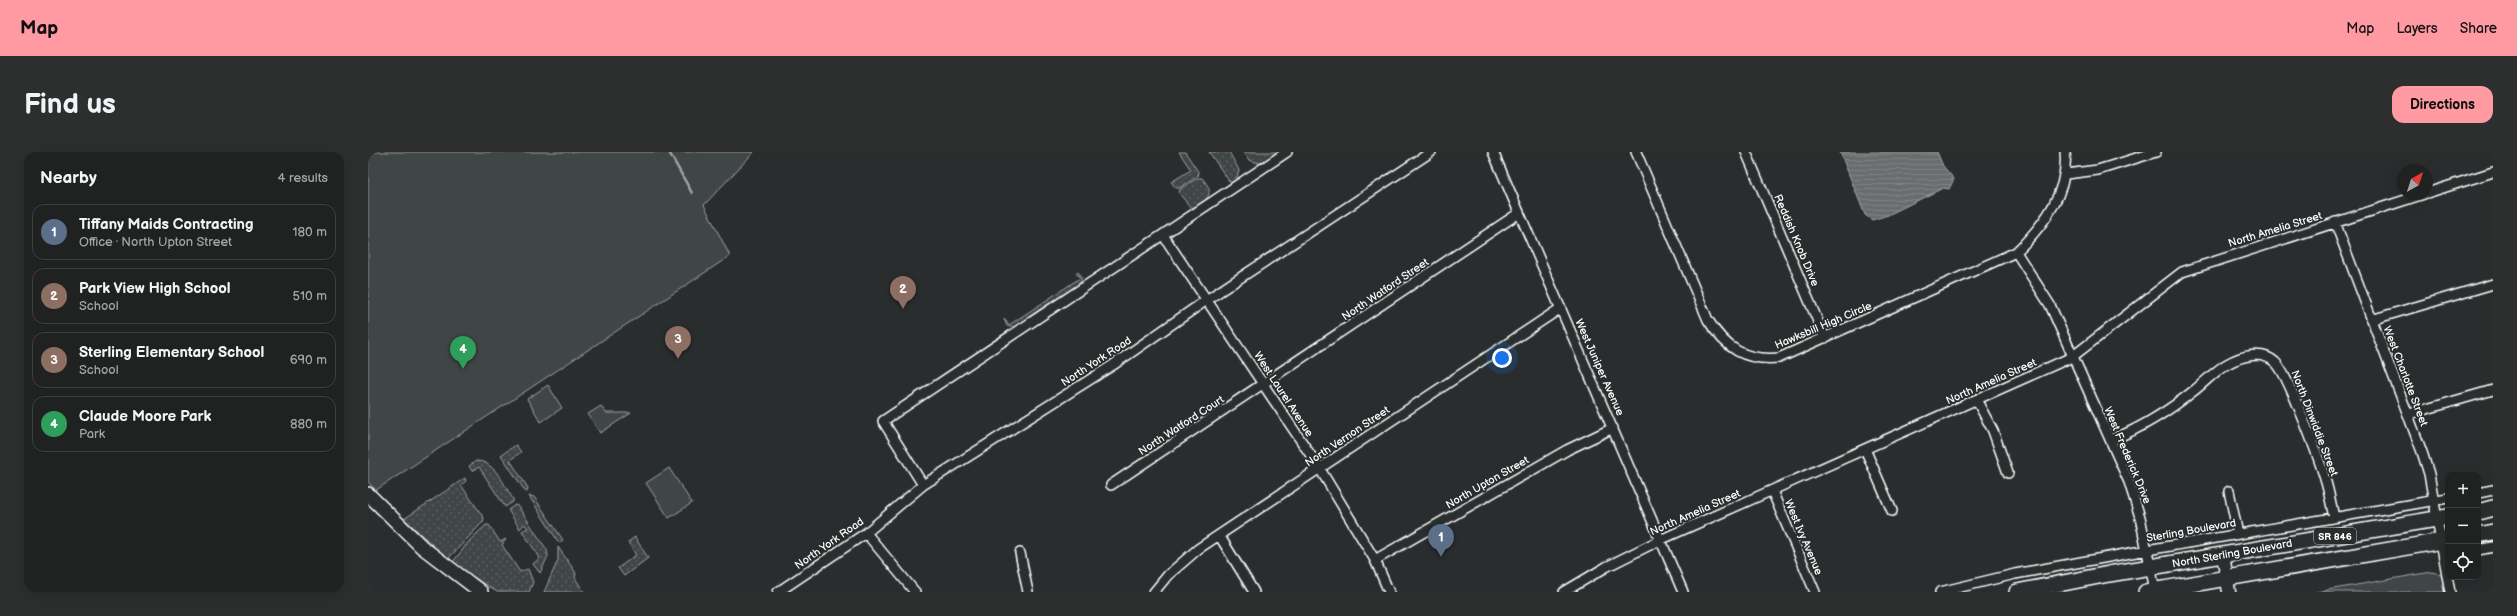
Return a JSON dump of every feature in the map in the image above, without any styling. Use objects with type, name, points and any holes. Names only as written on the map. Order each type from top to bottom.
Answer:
[{"type":"main road","points":[[368,494],[422,547],[481,592]]},
{"type":"main road","points":[[2481,511],[2493,508]]},
{"type":"main road","name":"North Sterling Boulevard","points":[[2018,592],[2150,567],[2223,556],[2442,518]]},
{"type":"main road","points":[[2481,534],[2493,532]]},
{"type":"main road","name":"SR 846","points":[[2150,591],[2228,585],[2445,541]]},
{"type":"street","points":[[923,485],[883,421],[1287,152]]},
{"type":"street","name":"North York Road","points":[[778,592],[866,533],[923,485],[1113,365],[1208,299],[1430,152]]},
{"type":"street","name":"West Juniper Avenue","points":[[1493,152],[1683,592]]},
{"type":"street","name":"Hawksbill High Circle","points":[[1636,152],[1708,320],[1717,334],[1728,346],[1744,355],[1762,360],[1779,358],[2016,252],[2033,236],[2050,213],[2066,174],[2065,152]]},
{"type":"street","name":"Reddish Knob Drive","points":[[1746,152],[1826,338]]},
{"type":"street","points":[[2066,174],[2098,170],[2156,152]]},
{"type":"street","points":[[2433,191],[2493,172]]},
{"type":"street","name":"North Amelia Street","points":[[1564,592],[1606,567],[1660,540],[1977,401],[2072,357],[2182,272],[2405,200]]},
{"type":"street","name":"North Watford Street","points":[[1264,384],[1519,213]]},
{"type":"street","name":"West Charlotte Street","points":[[2335,222],[2371,320],[2409,414],[2429,474],[2434,501],[2442,518],[2445,541]]},
{"type":"street","name":"West Laurel Avenue","points":[[1163,235],[1208,299],[1320,469],[1375,560],[1389,592]]},
{"type":"street","name":"West Frederick Drive","points":[[2016,252],[2050,305],[2135,497],[2150,567],[2150,591]]},
{"type":"street","points":[[2371,320],[2493,284]]},
{"type":"street","name":"North Vernon Street","points":[[1154,592],[1168,575],[1219,535],[1561,308]]},
{"type":"street","name":"North Dinwiddie Street","points":[[2111,440],[2129,433],[2160,415],[2226,364],[2243,356],[2266,356],[2275,362],[2283,371],[2326,479],[2334,517]]},
{"type":"street","name":"North Watford Court","points":[[1110,485],[1264,384]]},
{"type":"street","points":[[2409,414],[2493,390]]},
{"type":"street","points":[[1977,401],[1993,432],[2008,473]]},
{"type":"street","name":"North Upton Street","points":[[1375,560],[1560,454],[1613,428]]},
{"type":"street","points":[[1865,449],[1892,511]]},
{"type":"street","points":[[2481,492],[2493,490]]},
{"type":"street","name":"West Ivy Avenue","points":[[1772,491],[1815,592]]},
{"type":"street","points":[[2229,491],[2238,534]]},
{"type":"street","name":"Sterling Boulevard","points":[[1940,592],[2016,574],[2445,499]]},
{"type":"street","points":[[866,533],[915,592]]},
{"type":"street","points":[[1219,535],[1254,592]]},
{"type":"street","points":[[2481,549],[2493,547]]},
{"type":"street","points":[[1020,553],[1028,592]]},
{"type":"street","points":[[2223,556],[2228,585]]},
{"type":"street","name":"West Charlotte Street","points":[[2449,580],[2450,592]]},
{"type":"shaded area","points":[[368,152],[754,152],[704,205],[730,256],[376,490],[368,482]]},
{"type":"shaded area","points":[[1179,152],[1185,152],[1199,173],[1198,176],[1179,188],[1176,188],[1171,182],[1191,170]]},
{"type":"shaded area","points":[[1209,152],[1229,152],[1239,170],[1236,180],[1232,183],[1229,181]]},
{"type":"shaded area","points":[[1244,152],[1280,152],[1262,164],[1249,160]]},
{"type":"shaded area","points":[[1840,152],[1937,152],[1943,166],[1954,179],[1949,189],[1943,188],[1888,215],[1872,220],[1865,215]]},
{"type":"shaded area","points":[[1198,178],[1202,178],[1208,186],[1208,196],[1200,205],[1190,207],[1179,193],[1180,189]]},
{"type":"shaded area","points":[[1078,272],[1082,279],[1079,284],[1013,327],[1007,326],[1004,319],[1009,325],[1080,278],[1076,273]]},
{"type":"shaded area","points":[[548,385],[562,408],[541,422],[527,399]]},
{"type":"shaded area","points":[[601,406],[606,413],[631,413],[600,433],[588,414]]},
{"type":"shaded area","points":[[516,445],[521,452],[510,460],[528,488],[527,492],[501,455]]},
{"type":"shaded area","points":[[476,461],[483,462],[494,469],[513,499],[513,502],[505,507],[479,467],[472,471],[469,466]]},
{"type":"shaded area","points":[[669,468],[692,503],[669,518],[646,483]]},
{"type":"shaded area","points":[[465,478],[466,481],[461,485],[484,518],[483,522],[448,559],[404,519]]},
{"type":"shaded area","points":[[529,496],[534,497],[563,540],[559,543]]},
{"type":"shaded area","points":[[515,505],[518,506],[547,550],[548,556],[540,573],[533,564],[540,558],[522,531],[528,528],[524,524],[520,529],[508,510]]},
{"type":"shaded area","points":[[486,525],[489,525],[500,542],[506,539],[502,545],[520,572],[528,569],[533,582],[529,592],[497,592],[452,563],[470,540]]},
{"type":"shaded area","points":[[635,537],[648,558],[624,576],[618,568],[636,555],[628,542]]},
{"type":"shaded area","points":[[558,547],[576,573],[575,578],[584,592],[544,592],[558,560]]},
{"type":"shaded area","points":[[2432,572],[2441,574],[2445,592],[2316,592]]},
{"type":"waterway","points":[[669,152],[692,193]]},
{"type":"place","name":"Park View High School","points":[[903,309]]},
{"type":"place","name":"Sterling Elementary School","points":[[678,359]]},
{"type":"place","name":"Claude Moore Park","points":[[463,369]]},
{"type":"place","name":"Tiffany Maids Contracting","points":[[1441,557]]}]
